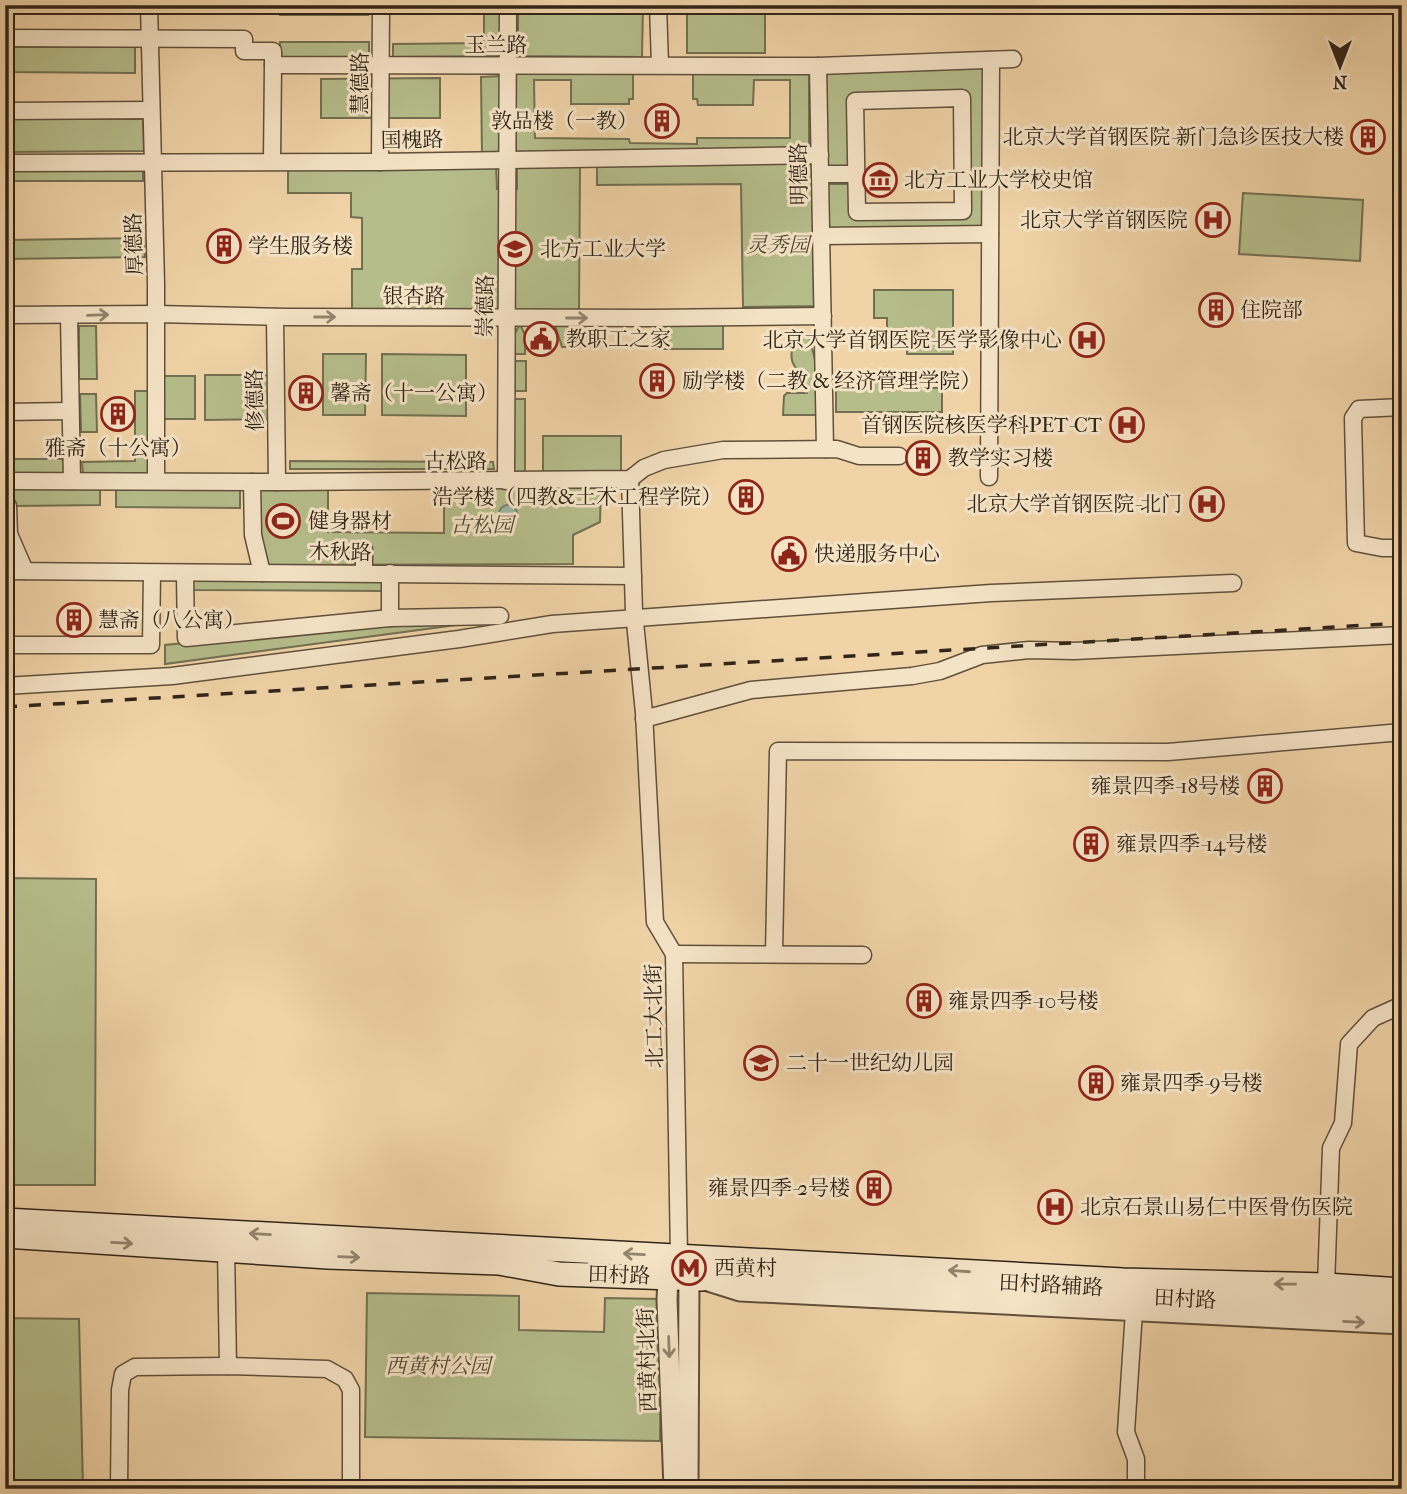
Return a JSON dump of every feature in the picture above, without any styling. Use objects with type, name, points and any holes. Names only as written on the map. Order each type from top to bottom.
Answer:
[{"type":"main road","name":"田村路","points":[[5,1220],[725,1276],[1199,1307],[1402,1308]]},
{"type":"main road","name":"田村路","points":[[5,1236],[328,1256],[499,1263],[559,1273],[1123,1280],[1402,1290]]},
{"type":"street","name":"厚德路","points":[[149,5],[156,314],[156,481]]},
{"type":"street","name":"慧德路","points":[[380,162],[381,5]]},
{"type":"street","name":"崇德路","points":[[506,481],[508,5]]},
{"type":"street","points":[[658,5],[660,65]]},
{"type":"street","points":[[5,38],[244,39],[244,51],[273,51],[272,162]]},
{"type":"street","name":"玉兰路","points":[[273,65],[818,66],[1013,59]]},
{"type":"street","points":[[989,477],[991,60]]},
{"type":"street","name":"明德路","points":[[818,66],[825,449]]},
{"type":"street","points":[[962,99],[963,211],[857,212],[856,174],[855,101],[962,99]]},
{"type":"street","points":[[5,111],[151,110]]},
{"type":"street","name":"国槐路","points":[[5,163],[380,162],[820,155]]},
{"type":"street","points":[[821,174],[856,174]]},
{"type":"street","points":[[821,236],[990,234]]},
{"type":"street","name":"银杏路","points":[[5,315],[506,318],[823,316]]},
{"type":"street","points":[[69,316],[72,481]]},
{"type":"street","name":"修德路","points":[[275,317],[277,482]]},
{"type":"street","points":[[1402,407],[1359,409],[1353,418],[1356,543],[1382,548],[1402,548]]},
{"type":"street","points":[[5,412],[70,411]]},
{"type":"street","name":"古松路","points":[[5,481],[630,479],[644,468],[664,460],[723,450],[837,449],[859,456],[899,456]]},
{"type":"street","name":"北工大北街","points":[[630,479],[635,615],[645,719],[655,922],[674,954],[684,1273]]},
{"type":"street","points":[[252,482],[253,535],[262,573]]},
{"type":"street","points":[[5,502],[8,506],[9,534],[25,571]]},
{"type":"street","points":[[364,549],[364,573]]},
{"type":"street","name":"木秋路","points":[[5,571],[633,576]]},
{"type":"street","points":[[5,645],[151,645],[152,573]]},
{"type":"street","points":[[390,573],[390,618]]},
{"type":"street","points":[[185,574],[186,638],[390,618],[500,617]]},
{"type":"street","points":[[5,687],[172,676],[635,615],[991,593],[1233,583]]},
{"type":"street","points":[[645,719],[751,690],[912,676],[940,671],[982,655],[1005,652],[1402,635]]},
{"type":"street","points":[[774,954],[778,751],[1168,752],[1402,732]]},
{"type":"street","points":[[674,954],[863,955]]},
{"type":"street","points":[[1326,1286],[1331,1148],[1343,1123],[1349,1044],[1373,1018],[1402,1005]]},
{"type":"street","points":[[226,1249],[228,1366]]},
{"type":"street","name":"田村路辅路","points":[[684,1273],[740,1291],[1134,1311],[1199,1307],[1402,1324]]},
{"type":"street","name":"西黄村北街","points":[[674,1489],[684,1273]]},
{"type":"street","name":"西黄村北街","points":[[684,1273],[688,1489]]},
{"type":"street","points":[[1134,1311],[1126,1432],[1136,1459],[1136,1489]]},
{"type":"street","points":[[119,1489],[120,1390],[123,1374],[135,1367],[228,1366],[327,1369],[345,1379],[351,1390],[351,1489]]},
{"type":"green space","points":[[280,5],[368,5],[368,15],[280,15]]},
{"type":"green space","points":[[393,5],[502,5],[502,56],[393,57],[393,44],[484,43],[484,14],[393,14]]},
{"type":"green space","points":[[518,5],[643,5],[642,57],[518,56]]},
{"type":"green space","points":[[687,5],[765,5],[765,53],[687,53]]},
{"type":"green space","points":[[280,42],[369,42],[369,57],[280,57]]},
{"type":"green space","points":[[5,47],[135,47],[135,73],[5,72]]},
{"type":"green space","points":[[987,64],[986,230],[826,231],[826,184],[851,184],[852,216],[968,214],[967,93],[851,96],[851,168],[825,168],[823,70]]},
{"type":"green space","points":[[515,71],[633,71],[633,99],[629,99],[629,104],[571,104],[571,80],[534,80],[535,138],[629,139],[630,143],[697,144],[697,138],[790,138],[790,80],[754,80],[753,105],[698,105],[697,99],[693,99],[693,72],[809,73],[809,148],[516,152]]},
{"type":"green space","points":[[501,76],[502,155],[482,156],[481,77]]},
{"type":"green space","points":[[440,78],[440,118],[321,118],[321,79]]},
{"type":"green space","points":[[5,119],[143,119],[144,151],[5,152]]},
{"type":"green space","name":"灵秀园","points":[[812,163],[814,306],[743,307],[741,184],[597,185],[597,165]]},
{"type":"green space","points":[[496,166],[497,189],[517,189],[517,166],[580,166],[579,311],[352,309],[352,269],[362,269],[362,218],[351,217],[351,193],[288,193],[288,168]]},
{"type":"green space","points":[[5,169],[143,169],[143,181],[5,181]]},
{"type":"green space","points":[[1243,193],[1363,200],[1360,261],[1239,254]]},
{"type":"green space","points":[[144,238],[145,257],[5,259],[5,240]]},
{"type":"green space","points":[[874,290],[953,290],[953,354],[907,354],[907,331],[887,331],[887,318],[874,318]]},
{"type":"green space","points":[[520,324],[525,335],[525,354],[514,354],[514,335]]},
{"type":"green space","points":[[656,324],[723,324],[723,349],[656,349]]},
{"type":"green space","points":[[555,325],[589,325],[596,347],[562,347]]},
{"type":"green space","points":[[79,326],[96,326],[97,379],[79,379]]},
{"type":"green space","points":[[797,337],[809,337],[817,367],[818,415],[783,415],[784,396],[787,393],[807,393],[806,385],[791,356]]},
{"type":"green space","points":[[323,354],[366,354],[365,415],[323,415]]},
{"type":"green space","points":[[382,354],[466,355],[466,416],[382,415]]},
{"type":"green space","points":[[511,361],[526,361],[526,391],[511,391]]},
{"type":"green space","points":[[205,375],[268,375],[269,419],[205,420]]},
{"type":"green space","points":[[164,376],[195,376],[195,419],[164,419]]},
{"type":"green space","points":[[836,376],[916,376],[916,388],[942,388],[942,412],[836,412]]},
{"type":"green space","points":[[135,391],[151,391],[151,476],[83,476],[82,462],[135,461]]},
{"type":"green space","points":[[80,394],[96,394],[97,432],[81,432]]},
{"type":"green space","points":[[510,399],[525,399],[525,472],[510,472]]},
{"type":"green space","points":[[543,436],[621,436],[621,473],[543,472]]},
{"type":"green space","points":[[5,459],[63,459],[64,476],[5,476]]},
{"type":"green space","points":[[290,461],[493,462],[494,469],[290,469]]},
{"type":"green space","points":[[100,486],[100,505],[16,506],[5,488]]},
{"type":"green space","points":[[116,487],[240,488],[240,508],[116,507]]},
{"type":"green space","name":"古松园","points":[[259,487],[328,488],[328,532],[444,533],[444,488],[601,488],[600,522],[573,535],[573,564],[266,565],[259,535]]},
{"type":"green space","points":[[193,578],[384,579],[384,591],[193,590]]},
{"type":"green space","points":[[494,620],[165,664],[165,645],[390,623]]},
{"type":"green space","points":[[5,878],[96,879],[95,1185],[5,1185]]},
{"type":"green space","name":"西黄村公园","points":[[367,1293],[519,1296],[519,1330],[604,1332],[605,1298],[662,1299],[660,1441],[365,1437]]},
{"type":"green space","points":[[5,1318],[79,1319],[83,1489],[5,1489]]},
{"type":"shaded area","points":[[508,505],[514,508],[517,514],[514,520],[508,523],[502,520],[499,514],[502,508]]},
{"type":"railway","points":[[5,707],[1402,623]]},
{"type":"place","name":"敦品楼（一教）","points":[[662,121]]},
{"type":"place","name":"北京大学首钢医院-新门急诊医技大楼","points":[[1368,137]]},
{"type":"place","name":"北方工业大学校史馆","points":[[880,180]]},
{"type":"place","name":"北京大学首钢医院","points":[[1213,220]]},
{"type":"place","name":"学生服务楼","points":[[224,246]]},
{"type":"place","name":"北方工业大学","points":[[515,249]]},
{"type":"place","name":"住院部","points":[[1216,310]]},
{"type":"place","name":"教职工之家","points":[[541,339]]},
{"type":"place","name":"北京大学首钢医院-医学影像中心","points":[[1087,340]]},
{"type":"place","name":"励学楼（二教 & 经济管理学院）","points":[[657,381]]},
{"type":"place","name":"馨斋（十一公寓）","points":[[306,393]]},
{"type":"place","name":"雅斋（十公寓）","points":[[118,414]]},
{"type":"place","name":"首钢医院核医学科PET-CT","points":[[1127,425]]},
{"type":"place","name":"教学实习楼","points":[[923,458]]},
{"type":"place","name":"浩学楼（四教&土木工程学院）","points":[[746,497]]},
{"type":"place","name":"北京大学首钢医院-北门","points":[[1207,504]]},
{"type":"place","name":"健身器材","points":[[283,521]]},
{"type":"place","name":"快递服务中心","points":[[789,554]]},
{"type":"place","name":"慧斋（八公寓）","points":[[74,620]]},
{"type":"place","name":"雍景四季-18号楼","points":[[1265,786]]},
{"type":"place","name":"雍景四季-14号楼","points":[[1091,844]]},
{"type":"place","name":"雍景四季-10号楼","points":[[924,1001]]},
{"type":"place","name":"二十一世纪幼儿园","points":[[761,1063]]},
{"type":"place","name":"雍景四季-9号楼","points":[[1096,1083]]},
{"type":"place","name":"雍景四季-2号楼","points":[[874,1188]]},
{"type":"place","name":"北京石景山易仁中医骨伤医院","points":[[1055,1207]]},
{"type":"place","name":"西黄村","points":[[689,1268]]}]
